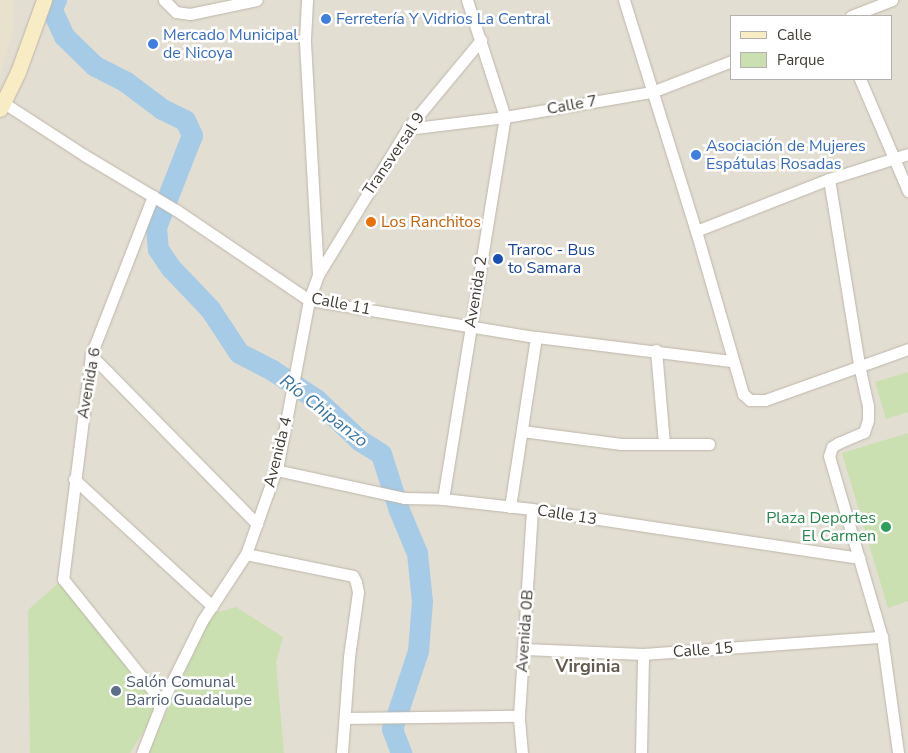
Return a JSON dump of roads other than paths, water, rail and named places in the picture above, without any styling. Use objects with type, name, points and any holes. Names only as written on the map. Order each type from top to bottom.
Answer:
[{"type":"main road","points":[[2,106],[18,72],[44,0]]},
{"type":"street","points":[[164,0],[176,12],[190,14],[212,11],[257,0]]},
{"type":"street","name":"Avenida 4","points":[[142,753],[162,702],[212,606],[246,554],[276,470],[309,300],[318,275],[306,56],[307,0]]},
{"type":"street","name":"Avenida 2","points":[[443,499],[505,117],[467,0]]},
{"type":"street","points":[[624,0],[696,231],[743,394],[750,400],[765,400],[908,349]]},
{"type":"street","points":[[853,15],[892,0]]},
{"type":"street","name":"Transversal 9","points":[[318,275],[407,129],[481,40]]},
{"type":"street","name":"Calle 7","points":[[407,129],[505,117],[652,92],[730,62]]},
{"type":"street","points":[[860,80],[908,191]]},
{"type":"street","name":"Calle 11","points":[[2,106],[176,210],[309,300],[536,337],[656,350],[732,361]]},
{"type":"street","points":[[696,231],[829,180],[908,154]]},
{"type":"street","points":[[829,180],[859,366],[868,406],[868,420],[864,432],[838,443],[832,448],[829,456],[882,637],[898,753],[908,751]]},
{"type":"street","name":"Avenida 6","points":[[156,198],[91,356],[74,479],[63,579],[162,702]]},
{"type":"street","points":[[510,507],[536,337]]},
{"type":"street","points":[[656,350],[664,444]]},
{"type":"street","points":[[91,356],[257,524]]},
{"type":"street","points":[[522,431],[621,444],[709,444]]},
{"type":"street","name":"Calle 13","points":[[276,470],[404,498],[443,499],[532,509],[859,558]]},
{"type":"street","points":[[74,479],[212,606]]},
{"type":"street","name":"Avenida 0B","points":[[522,753],[519,716],[532,509]]},
{"type":"street","points":[[246,554],[353,576],[358,592],[349,657],[342,753]]},
{"type":"street","name":"Calle 15","points":[[524,650],[644,654],[882,637]]},
{"type":"street","points":[[641,753],[644,654]]},
{"type":"street","points":[[345,718],[519,716]]},
{"type":"waterway","name":"Río Chipanzo","points":[[56,0],[51,8],[64,36],[95,66],[126,82],[162,109],[185,120],[192,135],[156,227],[158,249],[171,268],[210,309],[239,353],[272,370],[316,399],[359,440],[381,454],[399,510],[417,553],[422,601],[418,651],[392,729],[401,753]]},
{"type":"place","name":"Ferretería Y Vidrios La Central","points":[[326,19]]},
{"type":"place","name":"Mercado Municipal de Nicoya","points":[[153,44]]},
{"type":"place","name":"Asociación de Mujeres Espátulas Rosadas","points":[[696,155]]},
{"type":"place","name":"Los Ranchitos","points":[[371,222]]},
{"type":"place","name":"Traroc - Bus to Samara","points":[[498,259]]},
{"type":"place","name":"Plaza Deportes El Carmen","points":[[886,527]]},
{"type":"place","name":"Salón Comunal Barrio Guadalupe","points":[[116,691]]},
{"type":"district","name":"Virginia","points":[[588,666]]}]
